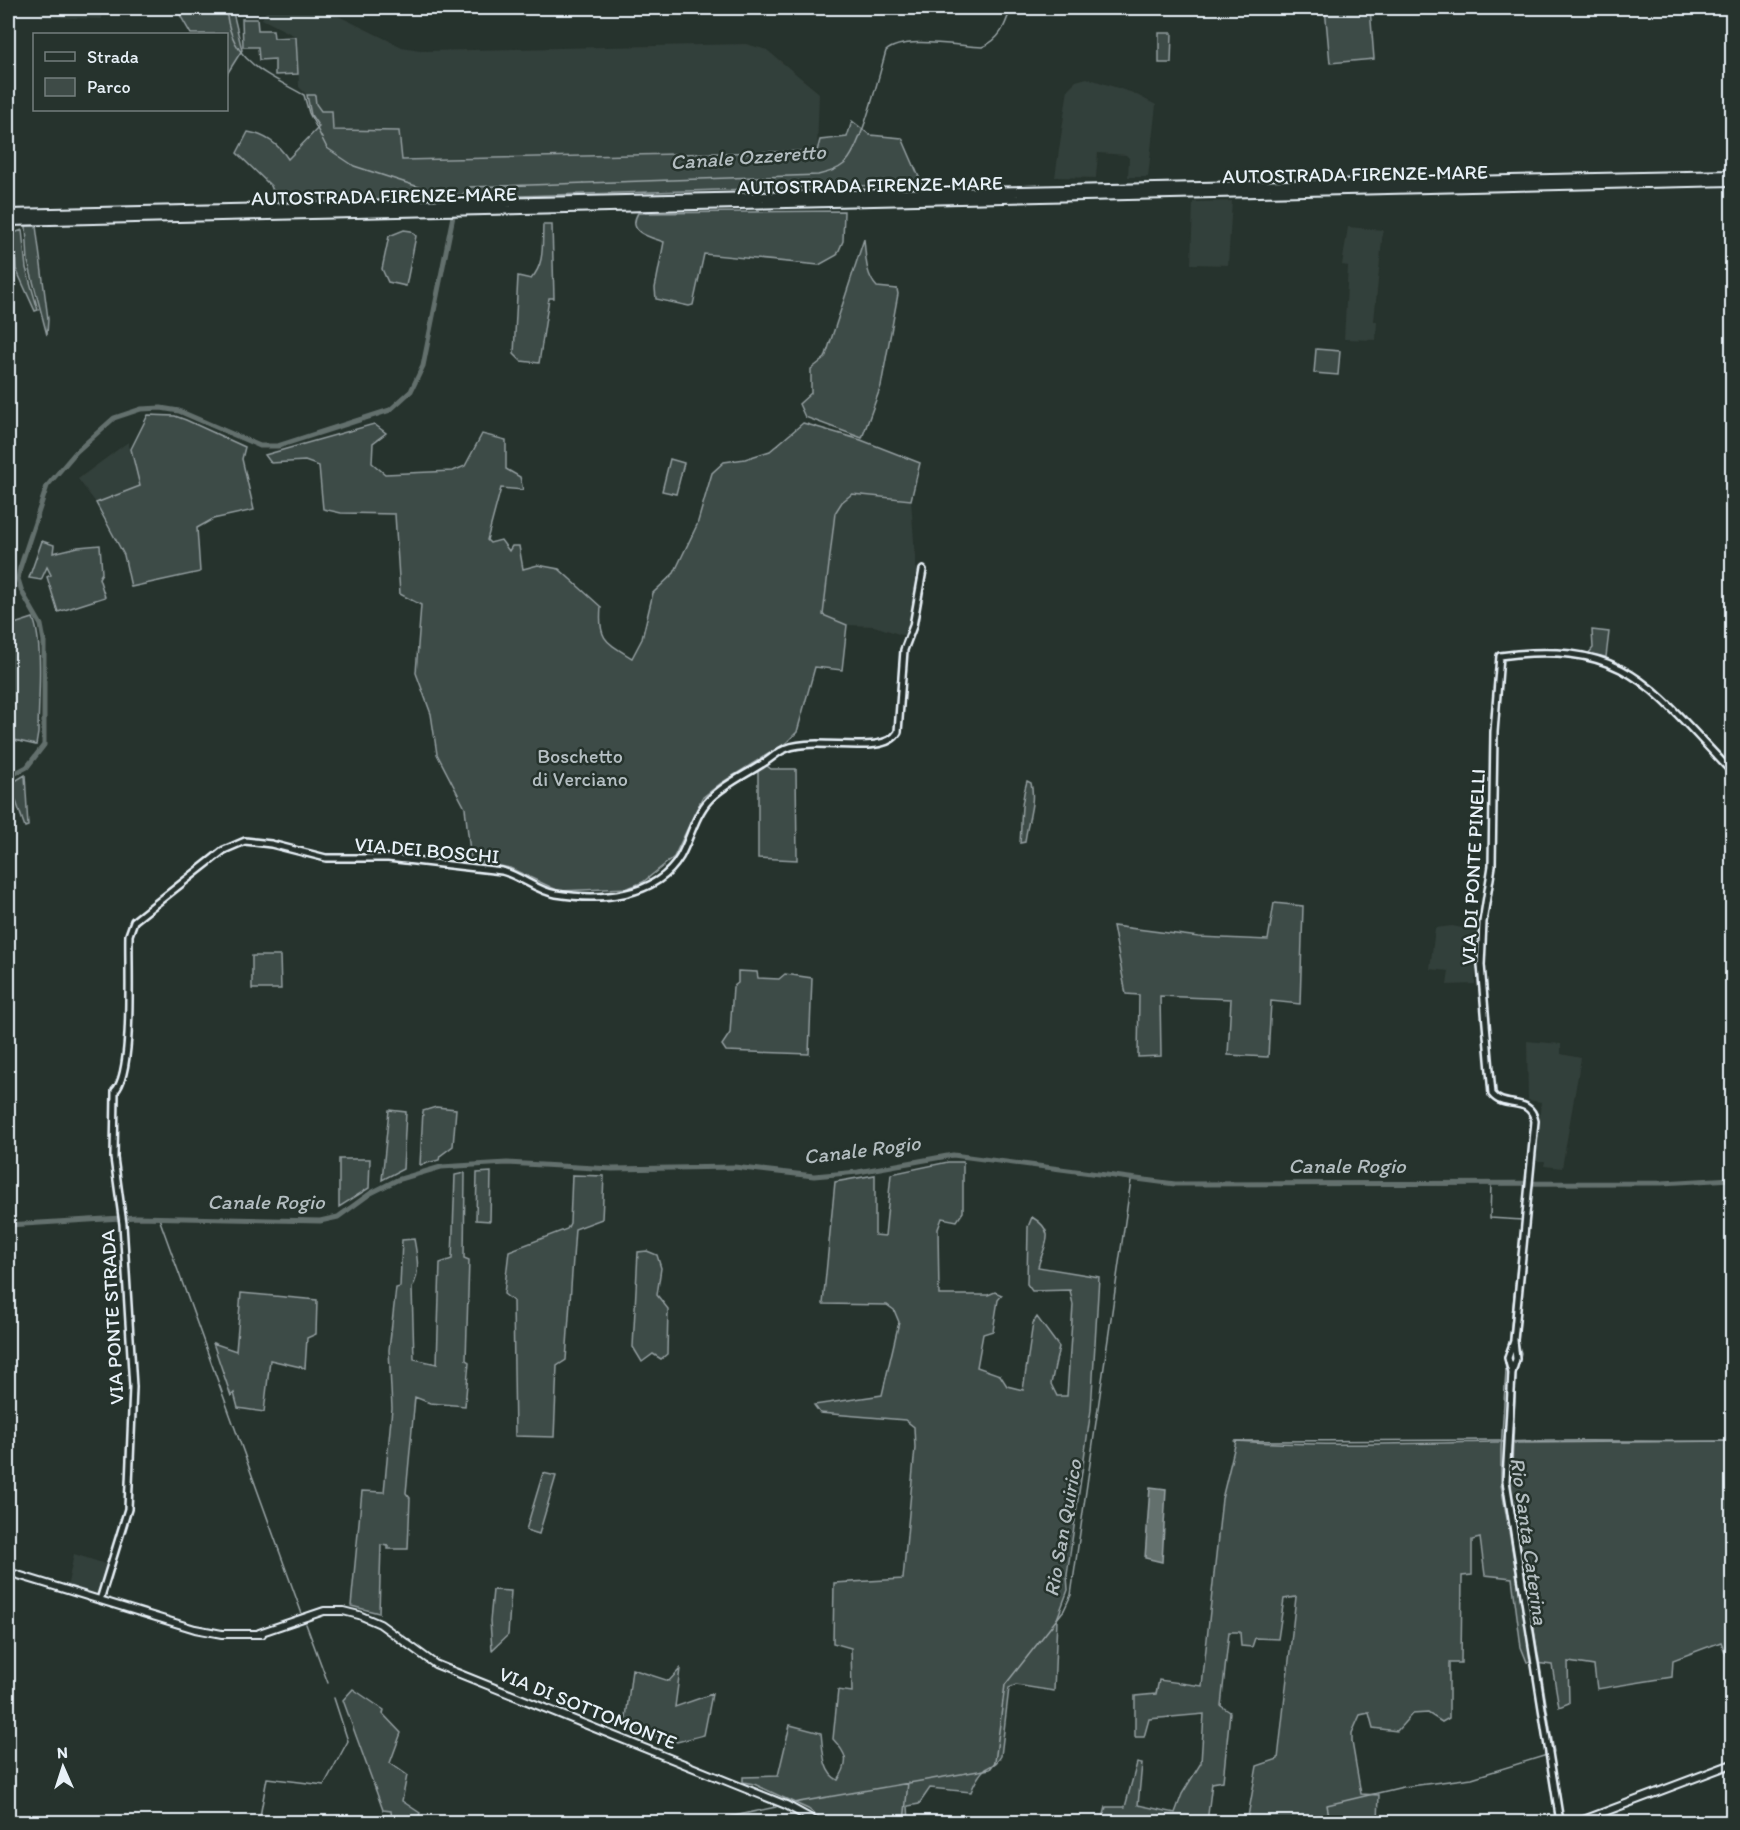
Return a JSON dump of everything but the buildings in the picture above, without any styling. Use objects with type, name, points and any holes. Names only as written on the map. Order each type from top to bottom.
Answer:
[{"type":"highway","name":"AUTOSTRADA FIRENZE-MARE","points":[[8,214],[1732,175]]},
{"type":"highway","name":"AUTOSTRADA FIRENZE-MARE","points":[[8,221],[1732,181]]},
{"type":"main road","name":"VIA DI SOTTOMONTE","points":[[8,1572],[214,1634],[274,1632],[323,1616],[352,1613],[380,1624],[435,1664],[786,1805],[817,1822]]},
{"type":"main road","points":[[1578,1822],[1732,1764]]},
{"type":"street","name":"VIA DEI BOSCHI","points":[[165,896],[224,850],[245,841],[271,844],[326,858],[391,859],[502,871],[518,876],[553,894],[594,896],[632,893],[649,887],[680,857],[707,801],[781,750],[802,743],[872,744],[891,741],[895,737],[898,732],[904,650],[914,626],[923,570]]},
{"type":"street","name":"VIA DI PONTE PINELLI","points":[[1560,1822],[1506,1481],[1512,1373],[1516,1359],[1514,1340],[1534,1114],[1526,1106],[1501,1101],[1492,1094],[1480,965],[1483,922],[1492,866],[1494,732],[1500,656],[1566,653],[1605,660],[1624,668],[1655,693],[1732,772]]},
{"type":"street","name":"VIA PONTE STRADA","points":[[100,1600],[125,1521],[129,1494],[133,1387],[123,1224],[114,1158],[115,1093],[123,1077],[129,1032],[130,928],[134,921],[165,896]]},
{"type":"shaded area","points":[[41,8],[103,8],[102,19],[41,17]]},
{"type":"shaded area","points":[[268,8],[322,8],[402,47],[426,51],[746,44],[767,50],[819,93],[817,151],[402,160],[398,131],[333,130],[316,104],[315,95],[307,95],[299,87],[297,37],[262,19]]},
{"type":"shaded area","points":[[1087,78],[1133,93],[1156,105],[1148,177],[1128,177],[1129,158],[1126,155],[1098,153],[1096,178],[1055,177],[1068,89],[1076,81]]},
{"type":"shaded area","points":[[1232,201],[1228,265],[1191,264],[1193,202]]},
{"type":"shaded area","points":[[1348,227],[1383,230],[1374,321],[1377,321],[1376,340],[1344,339],[1348,266],[1342,265]]},
{"type":"shaded area","points":[[128,442],[141,486],[96,503],[78,479]]},
{"type":"shaded area","points":[[852,494],[911,500],[917,582],[910,624],[905,636],[874,626],[847,625],[823,615],[835,513],[842,502]]},
{"type":"shaded area","points":[[1452,926],[1478,931],[1475,984],[1447,985],[1449,971],[1430,969],[1435,928]]},
{"type":"shaded area","points":[[1527,1041],[1561,1044],[1561,1054],[1581,1058],[1562,1168],[1544,1166],[1545,1161],[1535,1161],[1541,1102],[1528,1100]]},
{"type":"shaded area","points":[[1150,1487],[1166,1489],[1162,1562],[1145,1558]]},
{"type":"shaded area","points":[[74,1554],[109,1565],[98,1592],[93,1595],[67,1588]]},
{"type":"green space","points":[[176,8],[232,8],[242,50],[228,72],[228,33],[190,33]]},
{"type":"green space","points":[[1325,8],[1370,8],[1374,59],[1330,63]]},
{"type":"green space","points":[[242,19],[257,19],[258,30],[273,30],[274,38],[296,37],[298,74],[275,75],[275,59],[259,60],[258,47],[243,47]]},
{"type":"green space","points":[[1159,33],[1172,33],[1171,63],[1159,63]]},
{"type":"green space","points":[[307,95],[315,95],[316,104],[321,111],[332,111],[333,130],[399,131],[402,160],[817,151],[820,140],[847,137],[852,121],[870,135],[902,138],[922,184],[278,203],[271,186],[237,153],[248,132],[271,141],[288,159],[319,127],[311,115]]},
{"type":"green space","points":[[844,211],[843,241],[837,255],[819,265],[704,254],[693,305],[689,306],[656,299],[655,288],[664,242],[646,236],[637,230],[635,225],[638,213]]},
{"type":"green space","points":[[543,225],[552,225],[554,298],[549,298],[539,363],[521,361],[514,354],[518,276],[531,279],[539,267]]},
{"type":"green space","points":[[26,226],[36,226],[48,319],[47,335],[28,262]]},
{"type":"green space","points":[[22,230],[26,268],[38,310],[35,311],[16,269],[14,233]]},
{"type":"green space","points":[[404,230],[411,231],[416,236],[406,286],[388,282],[382,269],[389,236]]},
{"type":"green space","points":[[864,239],[867,264],[873,282],[877,287],[897,289],[898,294],[881,386],[862,438],[805,417],[799,404],[811,393],[811,369],[825,358]]},
{"type":"green space","points":[[1316,349],[1340,351],[1338,375],[1314,373]]},
{"type":"green space","points":[[148,415],[175,416],[245,447],[242,459],[254,510],[213,519],[197,528],[200,572],[131,587],[124,555],[96,503],[140,486],[131,449]]},
{"type":"green space","name":"Boschetto di Verciano","points":[[803,423],[861,440],[920,463],[911,500],[852,494],[842,502],[835,513],[823,615],[847,625],[842,670],[815,667],[797,732],[786,743],[721,783],[702,798],[674,857],[643,882],[628,888],[559,891],[510,868],[471,860],[465,808],[437,754],[431,714],[416,673],[421,605],[400,594],[395,514],[341,513],[323,509],[319,466],[305,461],[271,463],[265,455],[374,424],[386,433],[373,443],[372,463],[385,474],[453,471],[465,466],[482,434],[506,440],[506,469],[520,477],[523,490],[501,488],[487,540],[490,543],[501,540],[509,551],[512,546],[519,546],[523,569],[538,565],[559,569],[601,607],[601,627],[606,639],[632,658],[642,639],[653,593],[674,573],[697,525],[712,473],[724,462],[745,459],[770,451]]},
{"type":"green space","points":[[670,459],[684,463],[676,494],[662,491]]},
{"type":"green space","points":[[42,541],[54,545],[53,553],[100,545],[102,573],[99,578],[105,597],[58,612],[47,577],[51,575],[47,567],[41,580],[29,578]]},
{"type":"green space","points":[[33,618],[39,658],[36,745],[10,739],[8,736],[8,626]]},
{"type":"green space","points":[[1592,630],[1609,632],[1606,657],[1588,654],[1593,648]]},
{"type":"green space","points":[[767,766],[771,769],[796,769],[797,860],[758,858],[758,768]]},
{"type":"green space","points":[[25,775],[28,826],[25,827],[10,784]]},
{"type":"green space","points":[[1027,781],[1031,783],[1032,805],[1025,842],[1020,843],[1022,804]]},
{"type":"green space","points":[[1274,903],[1303,906],[1300,1004],[1271,1001],[1268,1057],[1228,1055],[1231,999],[1160,996],[1161,1056],[1138,1057],[1139,995],[1126,994],[1113,926],[1199,937],[1268,940]]},
{"type":"green space","points":[[252,956],[280,956],[281,989],[252,989]]},
{"type":"green space","points":[[738,971],[757,972],[758,978],[779,979],[785,974],[812,978],[809,1054],[726,1051],[722,1045],[730,1033],[733,987],[738,983]]},
{"type":"green space","points":[[436,1107],[456,1109],[453,1146],[440,1156],[439,1160],[420,1165],[423,1111]]},
{"type":"green space","points":[[389,1110],[406,1112],[403,1169],[382,1180]]},
{"type":"green space","points":[[339,1159],[370,1159],[369,1188],[339,1207]]},
{"type":"green space","points":[[948,1162],[963,1162],[963,1212],[957,1221],[942,1218],[938,1229],[939,1295],[988,1295],[995,1292],[1002,1295],[998,1300],[993,1331],[983,1334],[977,1367],[1000,1375],[1007,1386],[1023,1390],[1033,1323],[1037,1317],[1059,1347],[1051,1384],[1057,1396],[1067,1396],[1073,1305],[1070,1290],[1032,1291],[1027,1284],[1028,1227],[1032,1217],[1045,1228],[1047,1234],[1046,1245],[1038,1267],[1099,1277],[1091,1410],[1067,1575],[1068,1590],[1057,1619],[1054,1691],[1016,1685],[1009,1688],[1001,1756],[996,1763],[980,1774],[971,1792],[930,1788],[919,1804],[908,1806],[909,1822],[826,1822],[808,1809],[754,1784],[743,1782],[743,1777],[778,1776],[790,1725],[821,1733],[824,1759],[829,1772],[838,1780],[842,1774],[845,1763],[844,1754],[833,1739],[838,1690],[852,1692],[851,1648],[833,1643],[834,1583],[903,1579],[915,1448],[914,1427],[905,1420],[820,1413],[814,1405],[882,1395],[899,1322],[894,1310],[887,1305],[823,1304],[835,1182],[875,1175],[875,1235],[885,1236],[891,1174]]},
{"type":"green space","points":[[491,1172],[490,1221],[476,1220],[477,1173]]},
{"type":"green space","points":[[465,1173],[464,1258],[469,1260],[466,1360],[469,1362],[465,1406],[430,1403],[415,1397],[406,1493],[410,1498],[408,1549],[388,1549],[388,1546],[381,1545],[379,1613],[351,1606],[362,1491],[384,1492],[392,1408],[389,1350],[396,1288],[400,1287],[402,1240],[414,1239],[417,1258],[417,1276],[412,1288],[414,1359],[437,1364],[440,1263],[452,1259],[455,1175]]},
{"type":"green space","points":[[572,1175],[604,1176],[602,1219],[575,1229],[566,1360],[557,1366],[554,1437],[515,1436],[513,1301],[504,1294],[509,1251],[567,1229],[570,1223]]},
{"type":"green space","points":[[647,1251],[657,1255],[661,1268],[657,1295],[668,1309],[667,1354],[661,1359],[653,1354],[642,1362],[633,1347],[638,1252]]},
{"type":"green space","points":[[241,1293],[317,1300],[316,1334],[307,1338],[305,1368],[270,1360],[264,1412],[238,1408],[234,1393],[231,1396],[213,1343],[236,1351]]},
{"type":"green space","points":[[1236,1441],[1354,1444],[1732,1441],[1732,1669],[1721,1642],[1673,1660],[1672,1677],[1597,1689],[1594,1666],[1568,1662],[1569,1703],[1559,1707],[1552,1665],[1527,1662],[1521,1647],[1512,1578],[1485,1575],[1480,1538],[1472,1540],[1472,1575],[1462,1576],[1461,1663],[1449,1663],[1449,1718],[1442,1722],[1428,1713],[1412,1714],[1397,1731],[1373,1728],[1369,1713],[1360,1715],[1352,1733],[1361,1794],[1379,1795],[1378,1822],[1327,1822],[1323,1819],[1318,1822],[1247,1822],[1257,1766],[1278,1759],[1296,1597],[1284,1599],[1278,1639],[1255,1638],[1252,1647],[1241,1646],[1240,1632],[1229,1632],[1221,1706],[1230,1712],[1223,1781],[1212,1783],[1207,1822],[1102,1822],[1106,1807],[1125,1807],[1137,1763],[1142,1764],[1138,1805],[1175,1813],[1182,1794],[1201,1763],[1204,1714],[1149,1719],[1144,1737],[1135,1737],[1135,1696],[1156,1694],[1159,1680],[1202,1686],[1222,1499]]},
{"type":"green space","points":[[543,1473],[556,1476],[539,1534],[526,1530]]},
{"type":"green space","points":[[493,1590],[511,1591],[508,1635],[492,1650],[490,1621]]},
{"type":"green space","points":[[632,1669],[669,1681],[680,1669],[675,1707],[712,1694],[704,1735],[677,1742],[634,1731],[625,1726]]},
{"type":"green space","points":[[353,1689],[384,1710],[383,1714],[401,1733],[390,1763],[407,1775],[402,1801],[420,1813],[416,1822],[392,1822],[391,1811],[383,1810],[343,1700]]},
{"type":"waterway","points":[[226,8],[234,41],[242,53],[262,71],[304,95],[309,113],[327,148],[354,166],[422,188],[435,195],[459,195]]},
{"type":"waterway","name":"Canale Ozzeretto","points":[[459,198],[470,187],[818,175],[828,172],[844,164],[857,144],[886,51],[894,46],[918,42],[982,47],[998,36],[1011,8]]},
{"type":"waterway","name":"Canale Ozzeretto","points":[[8,777],[27,767],[44,745],[44,641],[41,625],[22,592],[18,579],[47,486],[76,452],[114,418],[141,409],[161,408],[179,411],[260,446],[278,446],[390,410],[411,391],[423,366],[453,216]]},
{"type":"waterway","name":"Canale Rogio","points":[[8,1225],[137,1217],[320,1221],[338,1217],[371,1193],[397,1180],[441,1167],[507,1163],[612,1169],[734,1167],[814,1176],[858,1172],[953,1155],[1175,1184],[1662,1183],[1732,1179]]},
{"type":"waterway","name":"Rio San Quirico","points":[[793,1803],[990,1769],[995,1762],[1005,1685],[1064,1610],[1071,1595],[1131,1180]]},
{"type":"waterway","name":"Rio Santa Caterina","points":[[1330,1822],[1327,1805],[1403,1787],[1472,1778],[1547,1755],[1501,1484],[1506,1371],[1504,1355],[1509,1345],[1522,1220],[1490,1218],[1491,1182]]},
{"type":"waterway","points":[[1529,1207],[1518,1343],[1521,1353],[1516,1373],[1511,1489],[1554,1752]]},
{"type":"waterway","points":[[159,1218],[302,1614]]},
{"type":"waterway","points":[[1234,1441],[1500,1440]]},
{"type":"waterway","points":[[1512,1443],[1732,1441]]},
{"type":"waterway","points":[[306,1624],[328,1683]]},
{"type":"waterway","points":[[259,1822],[267,1778],[324,1785],[348,1741],[334,1698]]},
{"type":"waterway","name":"Rio Santa Caterina","points":[[1548,1764],[1556,1822]]},
{"type":"waterway","points":[[904,1822],[908,1782]]},
{"type":"waterway","name":"Rio San Quirico","points":[[707,1822],[776,1807]]}]
